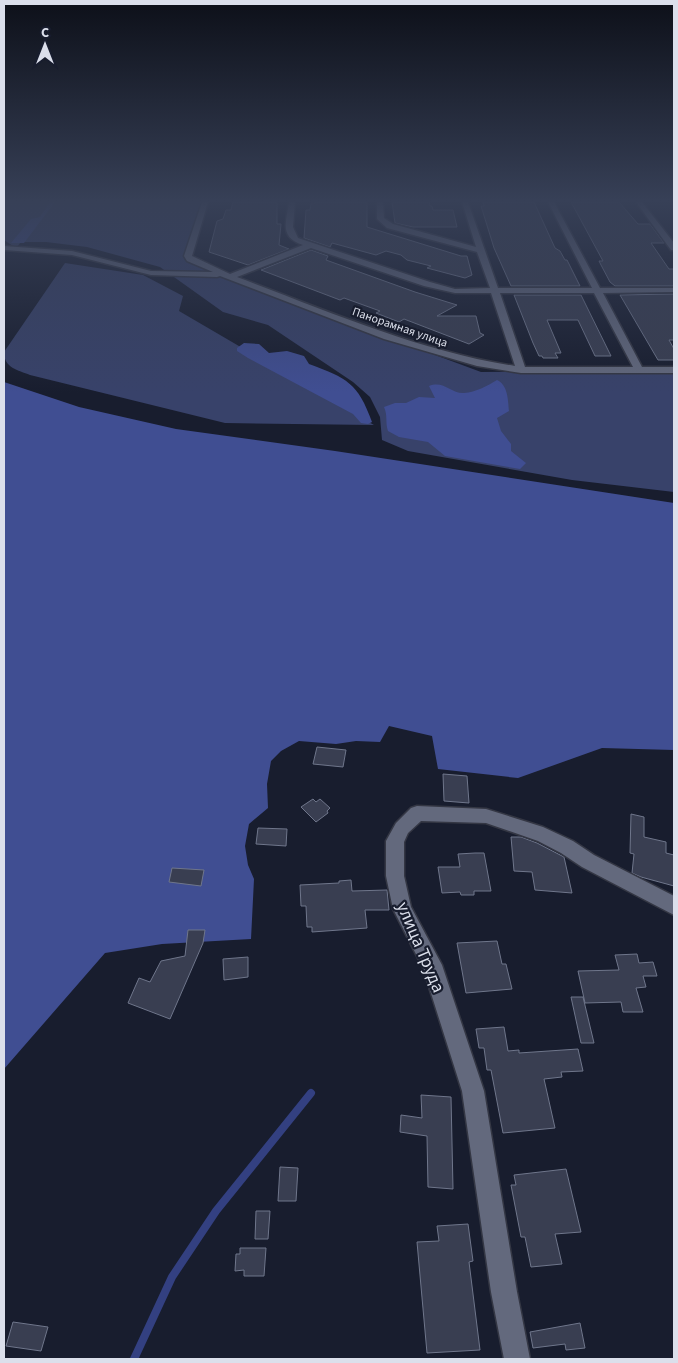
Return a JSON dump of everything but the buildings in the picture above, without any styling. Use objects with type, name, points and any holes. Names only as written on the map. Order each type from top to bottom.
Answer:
[{"type":"street","points":[[122,266],[152,273],[227,276],[255,266]]},
{"type":"street","name":"Панорамная улица","points":[[204,266],[387,337],[455,358],[521,370],[674,370]]},
{"type":"street","points":[[371,266],[447,289],[674,290]]},
{"type":"street","points":[[485,266],[521,370]]},
{"type":"street","points":[[585,266],[639,370]]},
{"type":"street","name":"улица Труда","points":[[517,1359],[504,1292],[473,1091],[432,965],[402,909],[395,876],[395,840],[402,828],[417,813],[486,816],[544,835],[588,861],[651,892],[674,906]]},
{"type":"shaded area","points":[[63,266],[82,266],[143,275],[183,296],[179,311],[374,425],[225,423],[30,375],[16,370],[9,365],[6,362],[4,352]]},
{"type":"shaded area","points":[[155,266],[201,266],[225,277],[481,372],[674,371],[674,492],[572,480],[408,451],[382,440],[380,417],[370,397],[353,382],[268,325],[223,312],[160,267]]},
{"type":"shaded area","points":[[244,343],[259,344],[269,353],[287,351],[304,356],[309,364],[342,378],[362,398],[372,422],[368,424],[361,423],[353,414],[248,358],[237,351],[237,348]]},
{"type":"shaded area","points":[[497,380],[501,382],[505,389],[509,411],[497,418],[501,431],[511,444],[511,451],[526,463],[520,469],[445,456],[428,442],[399,437],[388,431],[384,407],[395,403],[406,403],[419,397],[435,398],[429,386],[439,385],[459,393],[464,393],[477,390]]},
{"type":"shaded area","points":[[4,382],[79,407],[176,429],[335,451],[674,503],[674,750],[602,748],[518,778],[438,769],[432,736],[389,726],[380,742],[356,741],[336,744],[299,741],[281,751],[271,761],[267,784],[268,808],[249,824],[245,846],[248,865],[254,879],[251,939],[162,944],[105,953],[4,1069]]},
{"type":"waterway","points":[[134,1359],[172,1277],[216,1211],[311,1093]]}]
